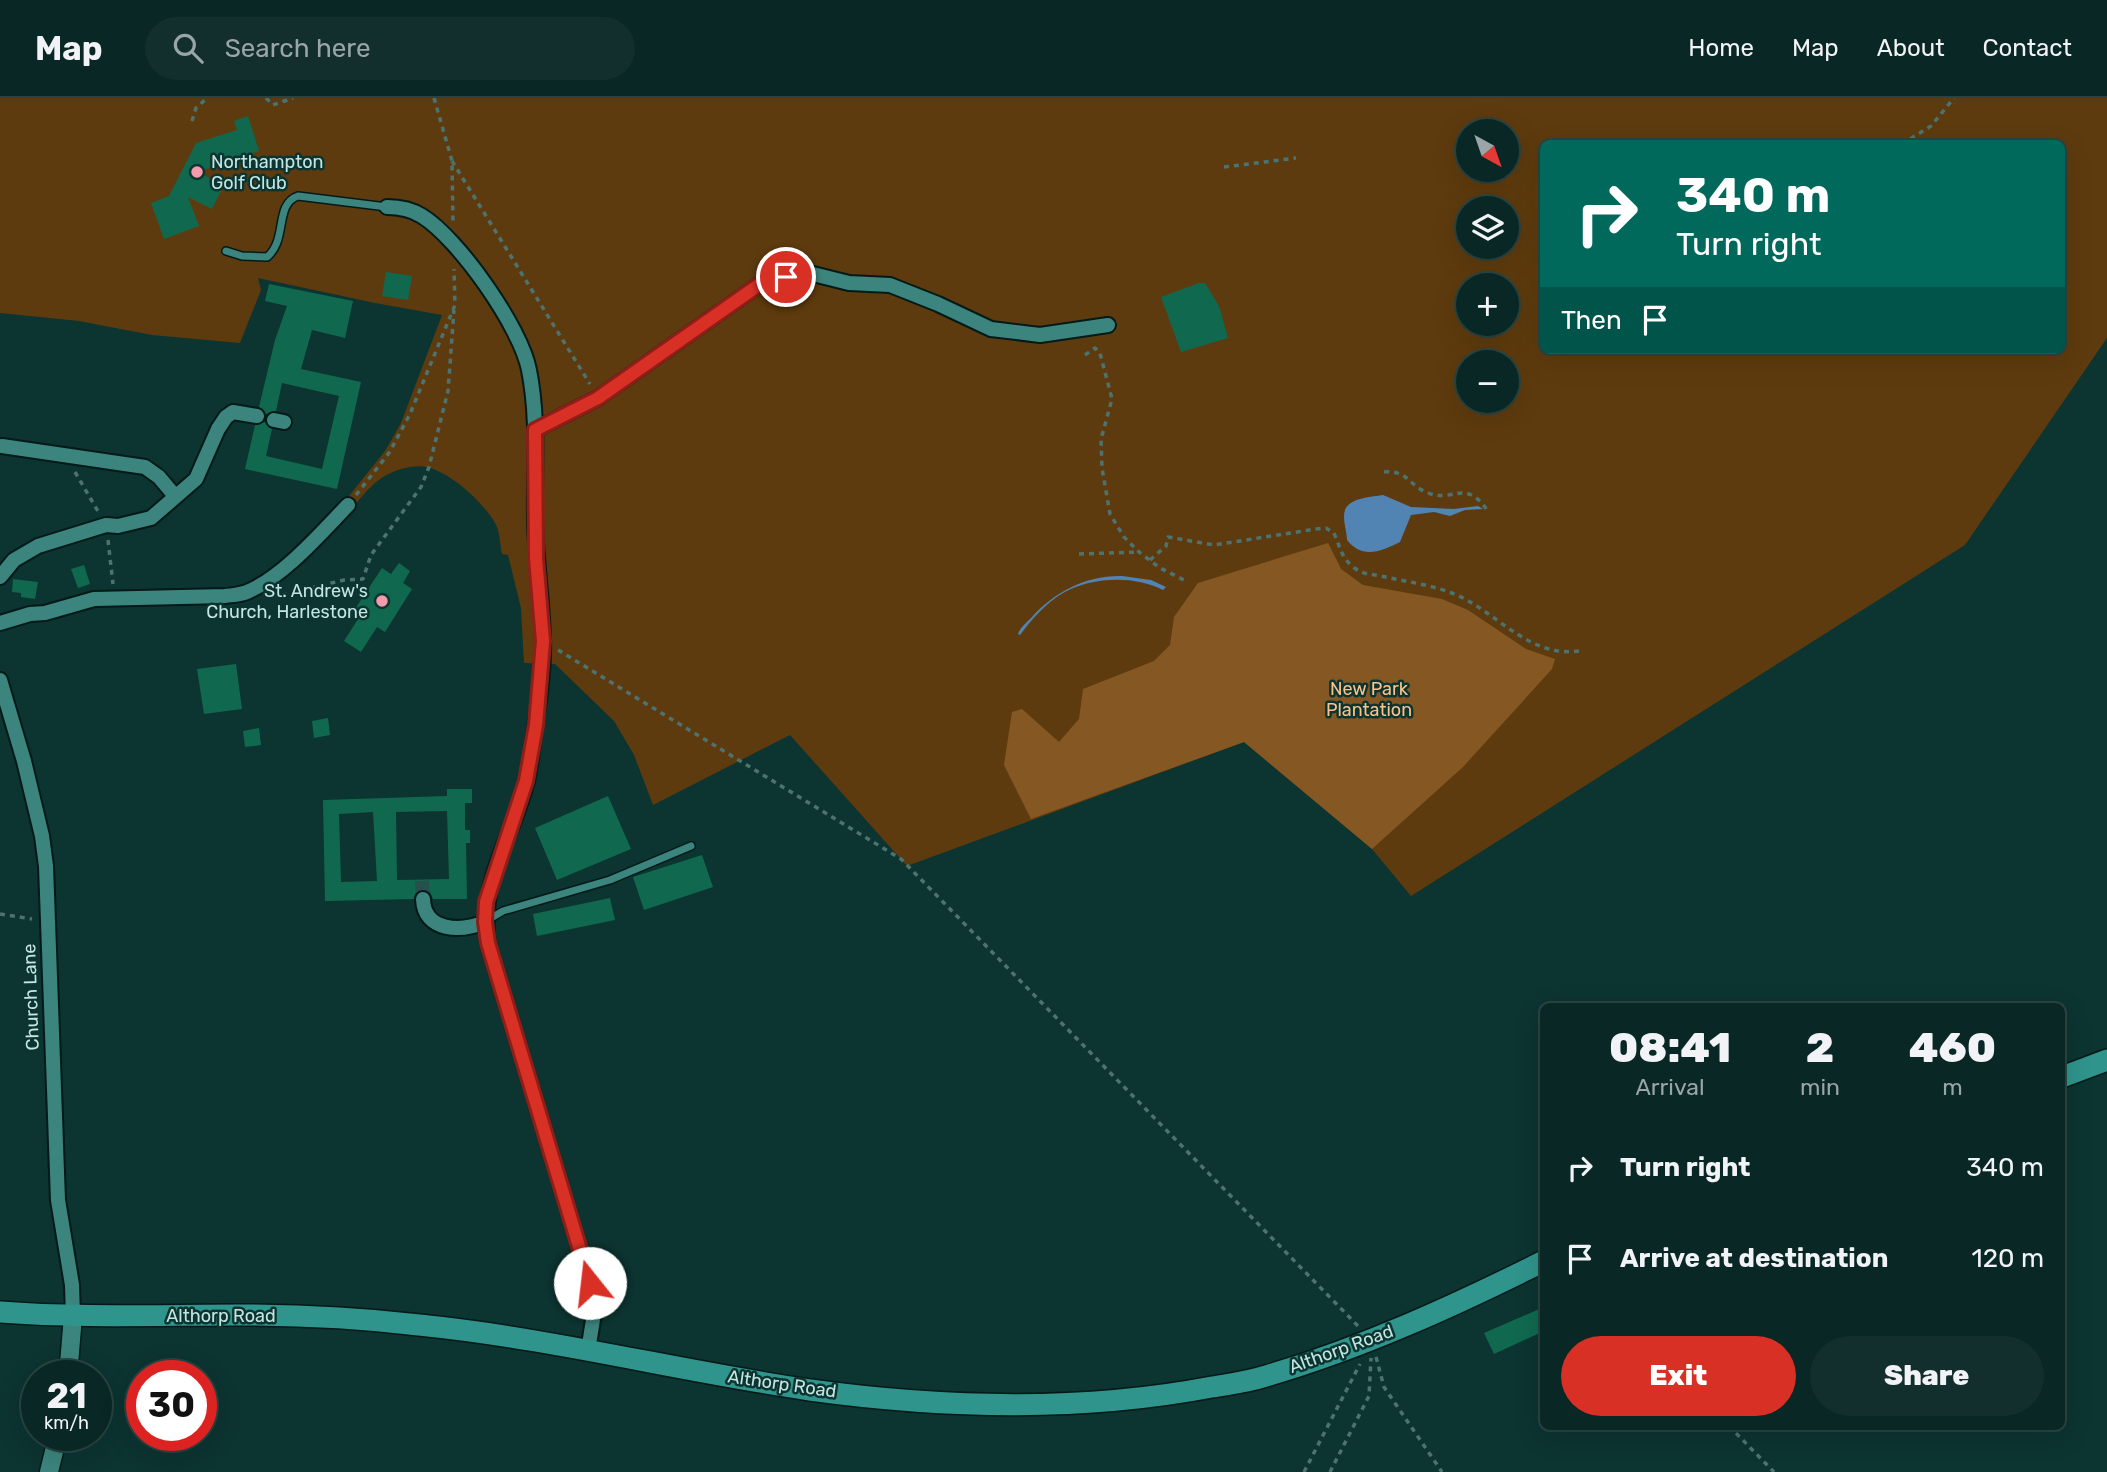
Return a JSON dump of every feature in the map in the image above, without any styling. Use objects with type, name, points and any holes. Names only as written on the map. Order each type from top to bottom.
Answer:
[{"type":"main road","points":[[2065,1076],[2107,1060]]},
{"type":"main road","name":"Althorp Road","points":[[0,1312],[73,1316],[331,1317],[441,1327],[813,1390],[945,1403],[1050,1404],[1153,1398],[1251,1380],[1372,1340],[1437,1313],[1540,1263]]},
{"type":"street","points":[[387,207],[403,207],[422,215],[453,241],[482,280],[515,334],[529,368],[535,430],[536,558],[543,641],[536,725],[526,781],[491,883],[485,922],[488,943],[590,1283],[594,1307],[588,1351]]},
{"type":"street","points":[[535,430],[598,398],[763,282],[808,272],[849,283],[890,285],[938,304],[991,330],[1040,335],[1108,325]]},
{"type":"street","points":[[0,577],[14,560],[30,550],[106,525],[118,526],[151,518],[196,479],[226,416],[233,412],[257,416]]},
{"type":"street","points":[[2,446],[145,467],[159,477],[175,496]]},
{"type":"street","points":[[0,623],[30,614],[45,613],[73,603],[115,597],[225,596],[246,593],[303,551],[348,505]]},
{"type":"street","name":"Church Lane","points":[[0,680],[24,761],[46,866],[58,1200],[72,1285],[73,1316]]},
{"type":"street","points":[[423,899],[425,915],[433,922],[465,928],[485,922]]},
{"type":"street","points":[[69,1360],[73,1316]]},
{"type":"street","points":[[49,1472],[54,1451]]},
{"type":"lane","points":[[226,251],[242,256],[267,257],[276,248],[287,205],[291,198],[298,196],[387,207]]},
{"type":"lane","points":[[485,922],[503,911],[610,880],[691,846]]},
{"type":"path","points":[[192,121],[196,108],[207,98]]},
{"type":"path","points":[[266,98],[273,105],[293,98]]},
{"type":"path","points":[[246,593],[278,596],[344,580],[363,579],[371,555],[421,487],[429,467],[447,391],[455,305],[452,162],[434,98]]},
{"type":"path","points":[[1909,140],[1931,127],[1954,98]]},
{"type":"path","points":[[1224,167],[1296,158]]},
{"type":"path","points":[[452,162],[598,398]]},
{"type":"path","points":[[348,505],[389,453],[411,414],[455,305]]},
{"type":"path","points":[[1085,355],[1095,348],[1100,353],[1112,399],[1101,439],[1102,468],[1110,514],[1124,537],[1139,552],[1184,580]]},
{"type":"path","points":[[67,468],[76,472],[106,525],[115,597]]},
{"type":"path","points":[[1384,472],[1396,471],[1427,493],[1469,493],[1478,498],[1487,510]]},
{"type":"path","points":[[1150,561],[1166,546],[1168,537],[1214,545],[1326,528],[1334,533],[1339,550],[1346,561],[1364,574],[1416,583],[1455,594],[1531,641],[1562,653],[1578,651]]},
{"type":"path","points":[[1079,554],[1139,552]]},
{"type":"path","points":[[543,641],[901,859],[1372,1340],[1384,1387],[1442,1472]]},
{"type":"path","points":[[0,914],[48,922]]},
{"type":"path","points":[[1304,1472],[1372,1340]]},
{"type":"path","points":[[1330,1472],[1369,1396],[1372,1340]]},
{"type":"path","points":[[1733,1430],[1774,1472]]},
{"type":"green space","name":"Northampton Golf Club","points":[[0,98],[2107,98],[2107,338],[1965,545],[1411,896],[1372,849],[1244,742],[907,866],[790,735],[653,805],[634,755],[614,721],[555,664],[524,663],[521,608],[508,555],[502,554],[495,523],[475,498],[439,471],[416,466],[381,478],[353,507],[345,501],[385,451],[401,423],[442,315],[258,278],[261,290],[240,343],[152,335],[79,321],[0,313]]},
{"type":"green space","name":"New Park Plantation","points":[[1328,543],[1341,569],[1363,585],[1442,599],[1468,610],[1526,649],[1555,659],[1552,669],[1463,767],[1372,849],[1244,742],[1031,819],[1004,765],[1012,712],[1022,709],[1059,742],[1079,719],[1083,689],[1154,661],[1170,645],[1174,617],[1198,583]]},
{"type":"water","points":[[1383,495],[1411,507],[1454,509],[1478,506],[1483,509],[1465,510],[1450,516],[1434,512],[1411,515],[1400,542],[1378,551],[1359,550],[1347,540],[1345,510],[1357,500]]},
{"type":"water","points":[[1122,576],[1151,580],[1166,587],[1163,590],[1126,580],[1086,584],[1057,597],[1020,635],[1018,634],[1041,608],[1061,593],[1096,578]]},
{"type":"building","name":"Northampton Golf Club","points":[[248,116],[259,151],[197,172],[224,185],[212,209],[188,197],[199,226],[164,239],[151,203],[169,196],[196,143],[237,130],[234,121]]},
{"type":"building","points":[[386,272],[412,276],[408,300],[382,296]]},
{"type":"building","points":[[1205,283],[1219,306],[1228,338],[1181,352],[1161,297]]},
{"type":"building","points":[[269,284],[353,301],[345,338],[312,330],[301,369],[361,382],[337,489],[245,469],[255,425],[265,422],[272,429],[266,456],[322,469],[339,396],[282,383],[276,411],[266,414],[259,407],[275,340],[287,306],[265,301]]},
{"type":"building","name":"St. Andrew's Church, Harlestone","points":[[399,563],[410,571],[403,583],[412,589],[385,632],[377,627],[361,652],[344,641],[360,616],[353,612],[382,568],[391,574]]},
{"type":"building","points":[[84,565],[90,584],[78,588],[71,569]]},
{"type":"building","points":[[13,579],[38,582],[35,599],[21,597],[21,593],[12,592]]},
{"type":"building","points":[[236,664],[242,709],[204,714],[197,669]]},
{"type":"building","points":[[328,718],[330,735],[314,738],[312,721]]},
{"type":"building","points":[[259,728],[261,745],[245,747],[243,731]]},
{"type":"building","points":[[447,789],[472,789],[472,803],[465,803],[465,830],[470,830],[470,843],[466,843],[467,899],[433,899],[430,892],[422,889],[416,892],[414,899],[325,901],[323,800],[447,796]],"holes":[[[447,811],[449,879],[397,880],[396,812]],[[373,812],[377,881],[341,882],[339,814]]]},
{"type":"building","points":[[608,796],[631,849],[557,880],[535,828]]},
{"type":"building","points":[[702,855],[713,887],[644,910],[633,877]]},
{"type":"building","points":[[610,898],[615,920],[537,936],[533,914]]},
{"type":"building","points":[[1540,1309],[1540,1333],[1494,1354],[1484,1333]]},
{"type":"tunnel","points":[[422,881],[423,899]]},
{"type":"place","name":"Northampton Golf Club","points":[[197,172]]},
{"type":"place","name":"St. Andrew's Church, Harlestone","points":[[382,601]]},
{"type":"route","points":[[590,1283],[488,943],[485,922],[491,883],[526,781],[536,725],[543,641],[536,558],[535,430],[598,398],[763,282],[786,277]]}]
